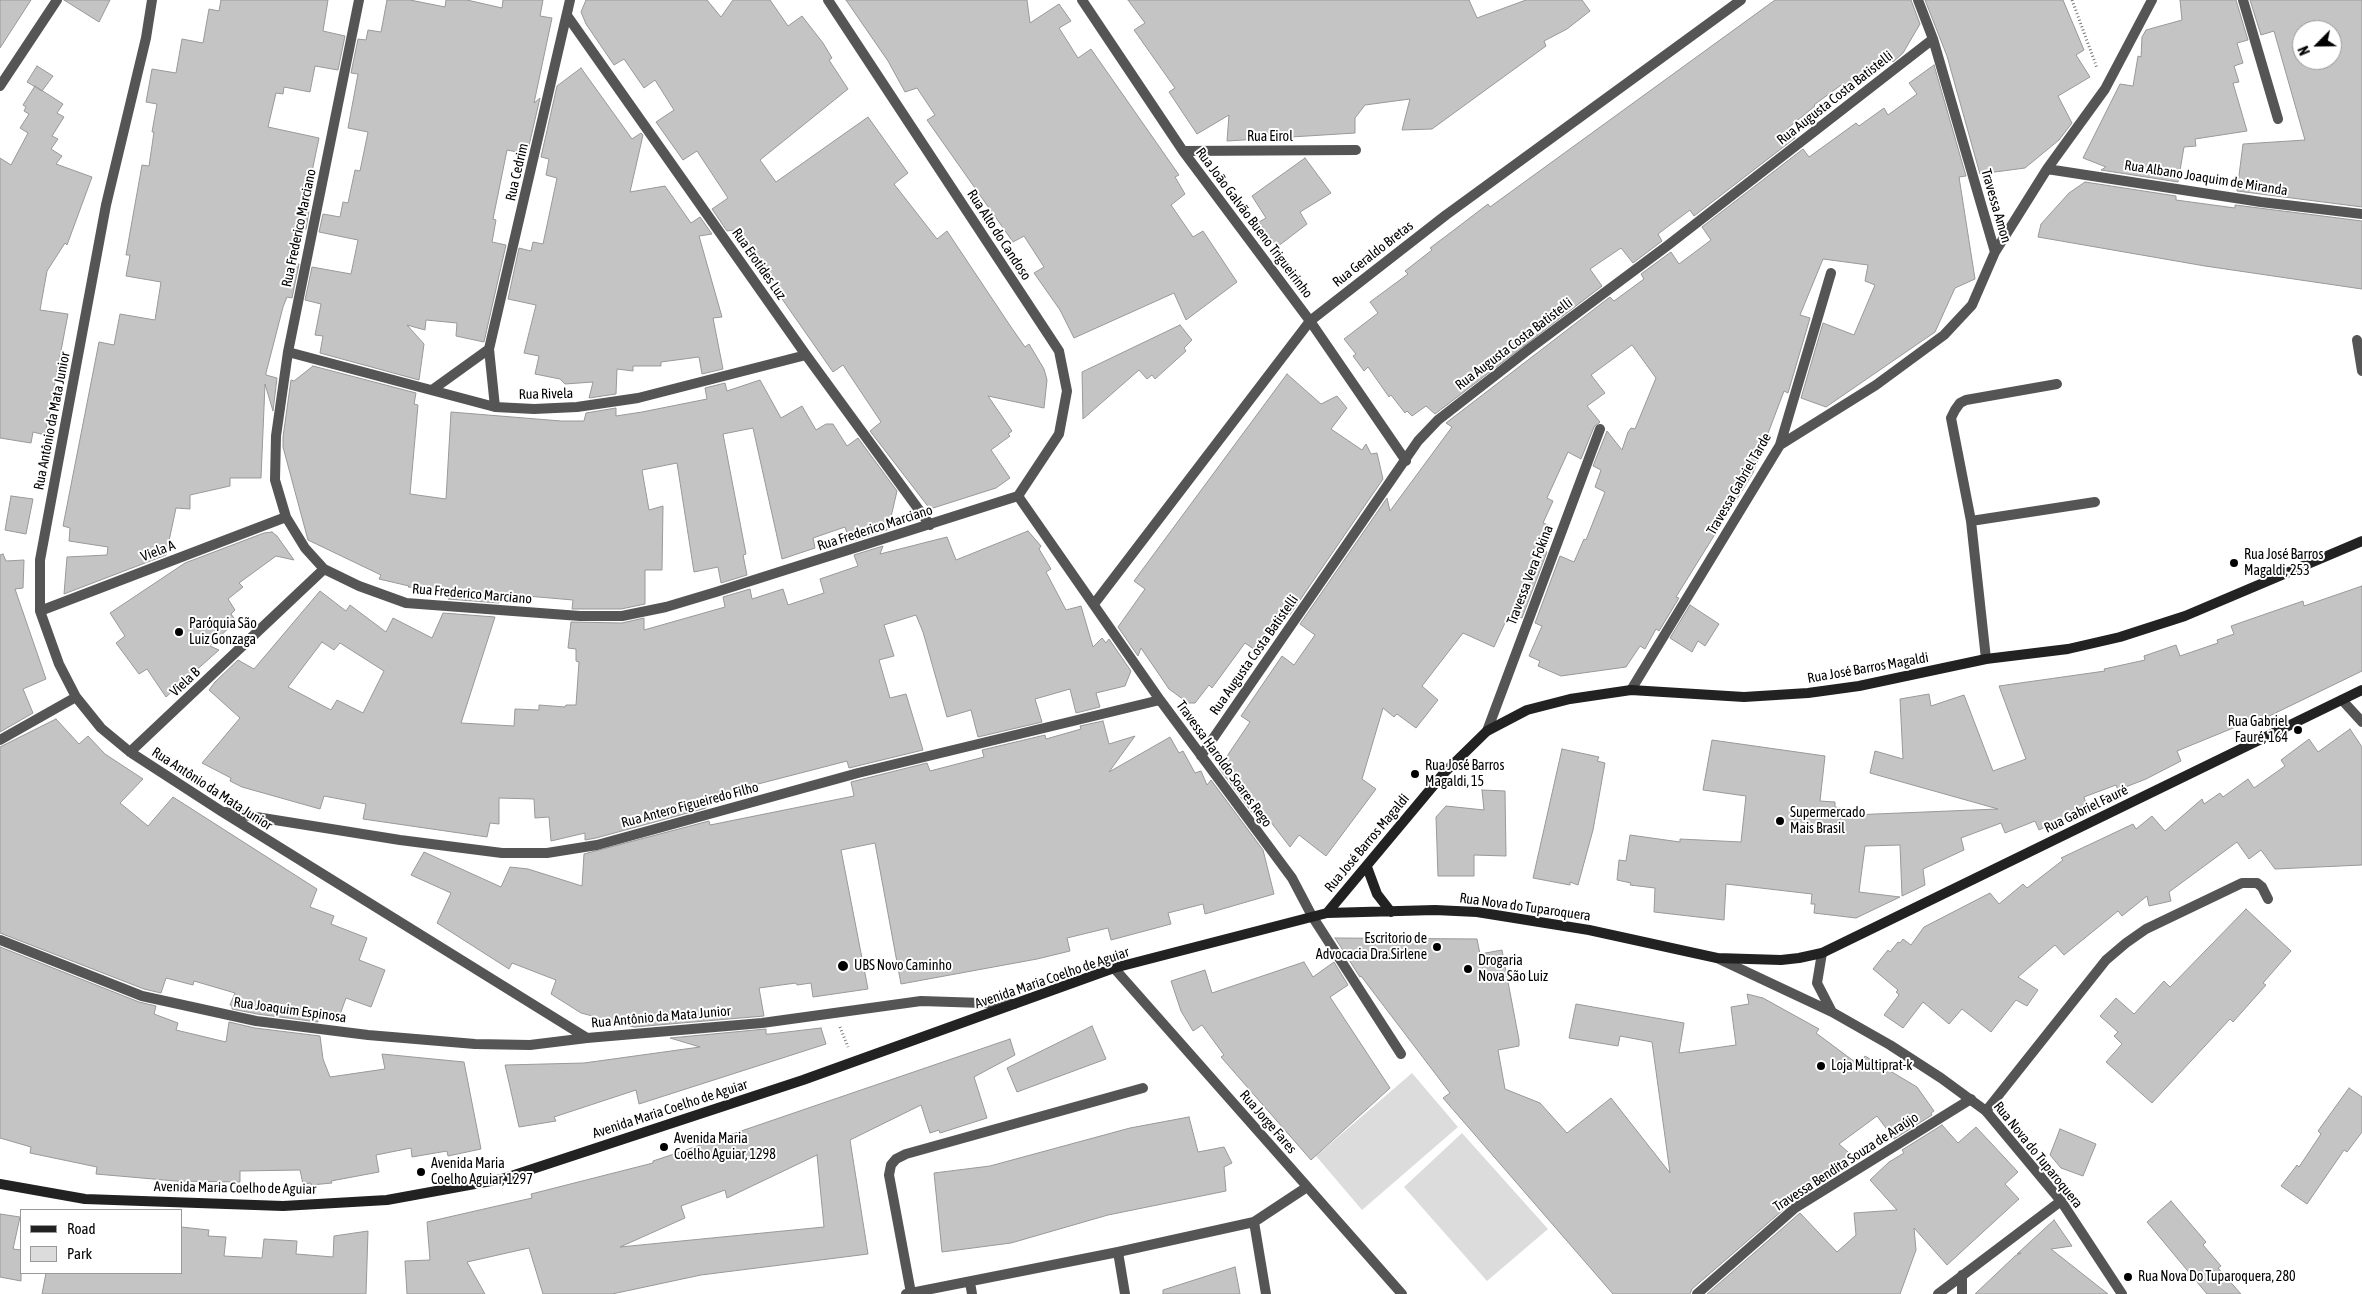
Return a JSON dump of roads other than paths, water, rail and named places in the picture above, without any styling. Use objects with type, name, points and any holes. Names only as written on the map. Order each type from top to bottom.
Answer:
[{"type":"main road","name":"Rua José Barros Magaldi","points":[[1327,913],[1444,773],[1486,731],[1527,710],[1570,700],[1631,690],[1744,697],[1808,693],[1859,686],[1986,660],[2068,649],[2120,637],[2185,616],[2362,541]]},
{"type":"main road","name":"Rua Gabriel Fauré","points":[[1822,953],[2362,690]]},
{"type":"main road","points":[[1367,867],[1377,894],[1391,912]]},
{"type":"main road","name":"Rua Nova do Tuparoquera","points":[[1327,913],[1435,910],[1477,912],[1589,930],[1717,958],[1781,960],[1822,953]]},
{"type":"main road","name":"Avenida Maria Coelho de Aguiar","points":[[0,1184],[85,1198],[283,1206],[387,1200],[502,1179],[854,1062],[1114,968],[1327,913]]},
{"type":"street","points":[[0,86],[57,0]]},
{"type":"street","name":"Rua Antônio da Mata Junior","points":[[152,0],[146,38],[106,205],[41,551],[40,611],[59,664],[76,697],[101,728],[130,752],[221,811],[587,1038],[762,1022],[921,1001],[1018,1004]]},
{"type":"street","name":"Rua Frederico Marciano","points":[[360,0],[288,352],[276,436],[274,480],[286,518],[305,548],[324,569],[359,586],[406,603],[580,616],[622,616],[666,607],[708,595],[1018,496]]},
{"type":"street","name":"Rua Cedrim","points":[[495,407],[489,349],[568,17],[570,0]]},
{"type":"street","name":"Rua Alto do Candoso","points":[[828,0],[1059,351],[1067,391],[1060,434],[1018,496]]},
{"type":"street","name":"Rua João Galvão Bueno Trigueirinho","points":[[1082,0],[1183,151],[1310,321],[1406,461]]},
{"type":"street","name":"Rua Geraldo Bretas","points":[[1094,604],[1310,321],[1446,215],[1742,0]]},
{"type":"street","name":"Travessa Amon","points":[[1780,445],[1876,384],[1944,335],[1972,304],[1995,252],[1933,39],[1918,0]]},
{"type":"street","points":[[1995,252],[2046,169],[2106,89],[2152,0]]},
{"type":"street","points":[[2243,0],[2278,119]]},
{"type":"street","name":"Rua Erotides Luz","points":[[568,17],[806,355],[930,525]]},
{"type":"street","name":"Rua Augusta Costa Batistelli","points":[[1201,756],[1418,441],[1438,420],[1668,246],[1933,39]]},
{"type":"street","name":"Rua Eirol","points":[[1183,151],[1356,150]]},
{"type":"street","name":"Rua Albano Joaquim de Miranda","points":[[2046,169],[2260,202],[2362,214]]},
{"type":"street","name":"Travessa Gabriel Tarde","points":[[1631,690],[1780,445],[1831,273]]},
{"type":"street","points":[[2357,340],[2362,371]]},
{"type":"street","points":[[432,390],[489,349]]},
{"type":"street","name":"Rua Rivela","points":[[288,352],[495,407],[577,407],[638,398],[806,355]]},
{"type":"street","points":[[1986,660],[1970,521],[1951,418],[1960,403],[1966,400],[2057,384]]},
{"type":"street","name":"Travessa Vera Fokina","points":[[1486,731],[1600,429]]},
{"type":"street","name":"Travessa Haroldo Soares Rego","points":[[1018,496],[1160,700],[1292,878],[1312,916],[1400,1054]]},
{"type":"street","points":[[1970,521],[2095,502]]},
{"type":"street","name":"Viela A","points":[[40,611],[286,518]]},
{"type":"street","name":"Viela B","points":[[130,752],[324,569]]},
{"type":"street","points":[[0,740],[76,697]]},
{"type":"street","name":"Rua Antero Figueiredo Filho","points":[[221,811],[400,840],[502,853],[547,853],[597,845],[858,773],[1160,700]]},
{"type":"street","points":[[2342,700],[2362,722]]},
{"type":"street","points":[[1986,1111],[2106,960],[2126,943],[2146,928],[2242,883],[2257,883],[2262,887],[2268,899]]},
{"type":"street","name":"Rua Joaquim Espinosa","points":[[0,940],[142,996],[256,1021],[368,1035],[475,1044],[530,1045],[587,1038]]},
{"type":"street","points":[[1822,953],[1817,983],[1832,1012]]},
{"type":"street","name":"Rua Nova do Tuparoquera","points":[[1717,958],[1832,1012],[1890,1045],[1986,1111],[2061,1201],[2122,1294]]},
{"type":"street","name":"Rua Jorge Fares","points":[[1114,968],[1402,1294]]},
{"type":"street","points":[[1142,1088],[896,1158],[891,1166],[889,1175],[909,1294],[1118,1252],[1254,1222],[1307,1187]]},
{"type":"street","name":"Travessa Bendita Souza de Araújo","points":[[1697,1294],[1794,1208],[1971,1099]]},
{"type":"street","points":[[1938,1294],[2061,1201]]},
{"type":"street","points":[[1254,1222],[1266,1294]]},
{"type":"street","points":[[1118,1252],[1125,1294]]},
{"type":"street","points":[[1962,1275],[1962,1294]]},
{"type":"street","points":[[970,1282],[972,1294]]},
{"type":"place","name":"Rua José Barros Magaldi, 253","points":[[2234,563]]},
{"type":"place","name":"Paróquia São Luiz Gonzaga","points":[[179,632]]},
{"type":"place","name":"Rua Gabriel Fauré, 164","points":[[2298,730]]},
{"type":"place","name":"Rua José Barros Magaldi, 15","points":[[1415,774]]},
{"type":"place","name":"Supermercado Mais Brasil","points":[[1780,821]]},
{"type":"place","name":"Escritorio de Advocacia Dra.Sirlene","points":[[1437,947]]},
{"type":"place","name":"UBS Novo Caminho","points":[[843,966]]},
{"type":"place","name":"Drogaria Nova São Luiz","points":[[1468,969]]},
{"type":"place","name":"Loja Multiprat-k","points":[[1821,1066]]},
{"type":"place","name":"Avenida Maria Coelho Aguiar, 1298","points":[[664,1147]]},
{"type":"place","name":"Avenida Maria Coelho Aguiar, 1297","points":[[421,1172]]},
{"type":"place","name":"Rua Nova Do Tuparoquera, 280","points":[[2128,1277]]}]
